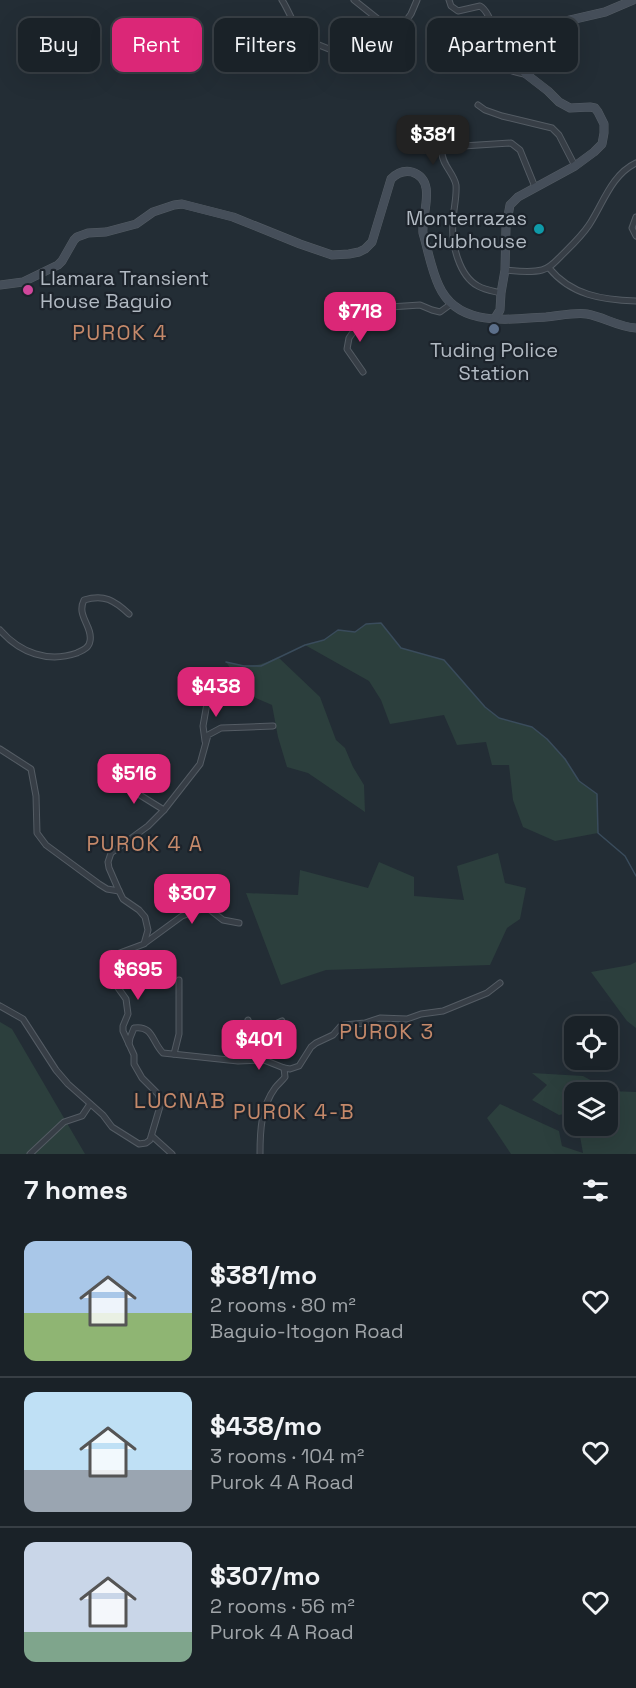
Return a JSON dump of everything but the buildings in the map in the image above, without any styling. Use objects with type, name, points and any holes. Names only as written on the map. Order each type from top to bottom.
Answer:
[{"type":"main road","points":[[578,18],[605,12],[633,0]]},
{"type":"main road","points":[[495,318],[500,310],[505,270],[508,209],[512,202],[575,166],[594,152],[602,144],[604,133],[604,124],[598,112],[590,107],[574,108],[564,105],[526,74]]},
{"type":"main road","points":[[0,285],[23,282],[58,265],[74,240],[82,235],[106,232],[136,224],[153,213],[182,204],[233,217],[321,252],[332,255],[349,254],[366,249],[372,242],[391,179],[404,171],[413,172],[424,182],[427,198],[422,225],[423,233],[436,279],[451,304],[476,317],[587,314],[616,325],[636,328]]},
{"type":"main road","points":[[500,310],[505,318]]},
{"type":"street","points":[[282,0],[304,38],[330,50]]},
{"type":"street","points":[[354,0],[377,18]]},
{"type":"street","points":[[408,18],[417,2],[410,0]]},
{"type":"street","points":[[449,0],[451,6],[458,11],[480,6],[485,9],[488,18]]},
{"type":"street","points":[[514,72],[526,74]]},
{"type":"street","points":[[478,105],[484,110],[511,119],[552,128],[559,135],[575,166]]},
{"type":"street","points":[[501,293],[483,289],[475,284],[468,277],[458,256],[453,232],[455,182],[444,163],[442,151],[447,147],[511,142],[520,150],[536,187]]},
{"type":"street","points":[[505,270],[533,272],[549,268],[589,226],[605,194],[616,180],[636,162]]},
{"type":"street","points":[[636,217],[632,228],[636,236]]},
{"type":"street","points":[[549,268],[560,280],[582,293],[611,300],[636,301]]},
{"type":"street","points":[[363,372],[347,349],[349,338],[356,328],[357,313],[362,309],[375,302],[390,307],[420,305],[440,312],[451,304]]},
{"type":"street","points":[[0,630],[23,649],[45,657],[61,657],[86,649],[89,644],[91,639],[81,607],[84,600],[93,597],[104,598],[116,602],[129,614]]},
{"type":"street","points":[[205,743],[203,726],[209,692]]},
{"type":"street","points":[[144,944],[148,930],[145,917],[140,910],[123,898],[119,891],[109,868],[111,852],[148,826],[164,810],[200,764],[208,735],[221,728],[273,726]]},
{"type":"street","points":[[0,749],[31,769],[36,796],[37,833],[46,846],[99,884],[119,891]]},
{"type":"street","points":[[121,780],[164,810]]},
{"type":"street","points":[[0,1006],[23,1020],[56,1070],[68,1084],[103,1114],[112,1127],[139,1143],[146,1143],[152,1136],[160,1098],[152,1086],[142,1078],[134,1064],[134,1055],[123,1031],[128,1014],[126,999],[105,965],[106,959],[144,944],[182,916],[205,908],[223,920],[240,923]]},
{"type":"street","points":[[174,1054],[179,1034],[178,980]]},
{"type":"street","points":[[129,1046],[134,1028],[141,1027],[148,1030],[163,1053],[264,1060],[290,1069],[299,1066],[311,1047],[333,1035],[344,1025],[366,1023],[381,1018],[407,1020],[421,1014],[443,1011],[487,993],[500,983]]},
{"type":"street","points":[[238,1060],[252,1053],[253,1034],[248,1020]]},
{"type":"street","points":[[253,1034],[282,1021]]},
{"type":"street","points":[[260,1154],[264,1110],[277,1086],[285,1077],[284,1068]]},
{"type":"street","points":[[30,1154],[64,1122],[82,1116],[90,1104]]},
{"type":"street","points":[[152,1136],[172,1154]]},
{"type":"green space","points":[[381,623],[401,648],[444,660],[485,707],[499,718],[532,727],[547,739],[565,759],[579,781],[597,794],[598,833],[555,841],[523,827],[513,800],[509,765],[492,765],[486,742],[457,745],[444,715],[390,724],[381,700],[369,681],[305,645],[324,640],[338,630],[355,632],[366,624]]},
{"type":"green space","points":[[278,657],[320,697],[336,740],[345,748],[364,785],[365,812],[308,773],[287,767],[272,705],[249,695],[226,662],[252,666]]},
{"type":"green space","points":[[498,853],[505,883],[526,888],[520,919],[507,928],[490,965],[326,970],[281,985],[246,893],[298,895],[300,870],[368,888],[379,862],[414,877],[414,896],[464,900],[457,866]]},
{"type":"green space","points":[[636,962],[636,1028],[627,1021],[591,972]]},
{"type":"green space","points":[[0,1022],[12,1029],[85,1154],[0,1154]]},
{"type":"green space","points":[[532,1073],[583,1076],[594,1082],[564,1082],[564,1114],[559,1115],[532,1100],[547,1085]]},
{"type":"green space","points":[[618,1091],[636,1092],[636,1154],[511,1154],[487,1118],[500,1104],[559,1131],[562,1146],[583,1153],[580,1136],[618,1136]]},
{"type":"waterway","points":[[226,662],[244,666],[261,666],[305,645],[324,640],[338,630],[355,632],[366,624],[381,623],[401,648],[444,660],[485,707],[499,718],[532,727],[547,739],[565,759],[579,781],[597,794],[598,833],[625,856],[636,876]]},
{"type":"place","name":"Monterrazas Clubhouse","points":[[539,229]]},
{"type":"place","name":"Llamara Transient House Baguio","points":[[28,290]]},
{"type":"place","name":"Tuding Police Station","points":[[494,329]]},
{"type":"district","name":"PUROK 4","points":[[120,332]]},
{"type":"district","name":"PUROK 4 A","points":[[145,843]]},
{"type":"district","name":"PUROK 3","points":[[387,1031]]},
{"type":"district","name":"LUCNAB","points":[[180,1100]]},
{"type":"district","name":"PUROK 4-B","points":[[294,1111]]}]
